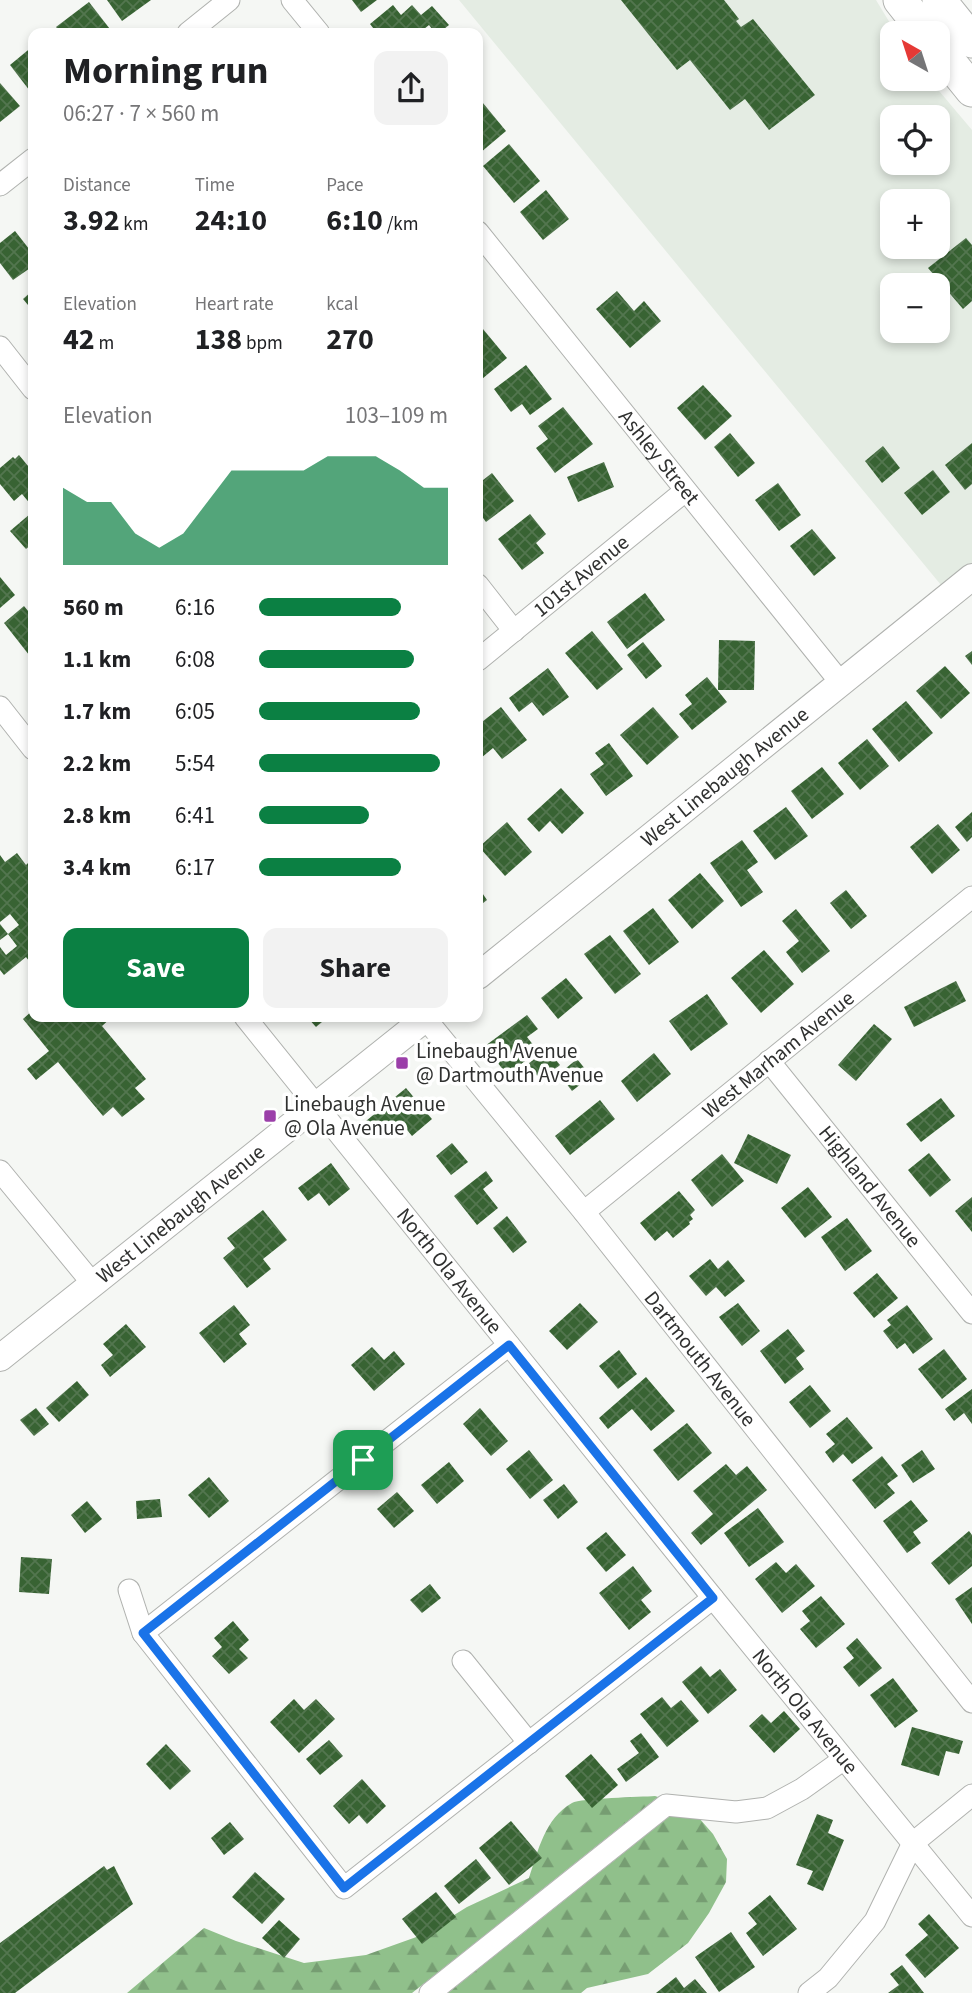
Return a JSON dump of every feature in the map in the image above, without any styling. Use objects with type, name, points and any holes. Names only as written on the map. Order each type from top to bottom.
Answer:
[{"type":"main road","points":[[900,0],[917,21]]},
{"type":"main road","points":[[939,0],[972,90]]},
{"type":"street","points":[[194,28],[229,0]]},
{"type":"street","points":[[292,0],[315,28]]},
{"type":"street","points":[[0,185],[28,163]]},
{"type":"street","name":"Ashley Street","points":[[483,238],[841,683]]},
{"type":"street","points":[[0,347],[28,383]]},
{"type":"street","name":"101st Avenue","points":[[483,656],[685,491]]},
{"type":"street","name":"West Linebaugh Avenue","points":[[483,972],[972,577]]},
{"type":"street","points":[[483,591],[514,631]]},
{"type":"street","points":[[0,707],[28,743]]},
{"type":"street","name":"West Marham Avenue","points":[[584,1212],[769,1061],[968,908]]},
{"type":"street","name":"North Ola Avenue","points":[[249,1022],[972,1916]]},
{"type":"street","name":"West Linebaugh Avenue","points":[[0,1358],[420,1022]]},
{"type":"street","name":"Dartmouth Avenue","points":[[430,1022],[972,1702]]},
{"type":"street","name":"Highland Avenue","points":[[769,1061],[972,1313]]},
{"type":"street","points":[[0,1171],[93,1284]]},
{"type":"street","points":[[143,1633],[509,1345]]},
{"type":"street","points":[[130,1590],[143,1633],[344,1888],[713,1598]]},
{"type":"street","points":[[463,1661],[529,1743]]},
{"type":"street","points":[[430,1993],[666,1805],[736,1812],[767,1808],[802,1789],[844,1759]]},
{"type":"street","points":[[809,1993],[828,1978],[875,1922],[913,1843],[972,1795]]},
{"type":"shaded area","points":[[459,0],[876,0],[889,21],[880,21],[880,91],[939,91],[972,130],[972,563],[941,585]]},
{"type":"green space","points":[[658,1797],[412,1993],[127,1993],[204,1928],[304,1963],[366,1955],[422,1935],[467,1907],[529,1878],[539,1846],[549,1826],[563,1809],[572,1803]]},
{"type":"green space","points":[[670,1816],[699,1818],[713,1834],[727,1859],[726,1882],[688,1943],[648,1974],[587,1988],[581,1993],[448,1993]]},
{"type":"building","points":[[107,0],[151,0],[122,21]]},
{"type":"building","points":[[352,0],[377,0],[361,12]]},
{"type":"building","points":[[621,0],[724,0],[739,19],[736,21],[741,27],[753,19],[815,95],[769,130],[745,99],[730,110],[690,60],[677,70]]},
{"type":"building","points":[[89,2],[109,28],[57,28]]},
{"type":"building","points":[[393,5],[401,15],[412,5],[421,15],[432,6],[449,25],[445,28],[431,28],[429,25],[425,28],[373,28],[370,24]]},
{"type":"building","points":[[28,50],[28,88],[10,65]]},
{"type":"building","points":[[0,83],[20,106],[0,122]]},
{"type":"building","points":[[483,103],[506,131],[483,150]]},
{"type":"building","points":[[509,144],[540,181],[514,203],[483,166]]},
{"type":"building","points":[[546,190],[569,219],[543,240],[520,212]]},
{"type":"building","points":[[15,231],[28,248],[28,270],[13,280],[0,263],[0,243]]},
{"type":"building","points":[[966,238],[972,245],[972,301],[963,309],[950,294],[950,273],[932,273],[928,268],[939,259],[950,259],[950,251]]},
{"type":"building","points":[[617,291],[634,311],[644,301],[661,321],[630,348],[596,309]]},
{"type":"building","points":[[483,329],[507,358],[483,378]]},
{"type":"building","points":[[526,365],[552,399],[530,415],[522,404],[511,412],[494,389]]},
{"type":"building","points":[[703,385],[732,416],[705,440],[677,408]]},
{"type":"building","points":[[563,407],[593,444],[555,473],[536,448],[548,439],[538,426]]},
{"type":"building","points":[[730,433],[755,463],[738,477],[714,447]]},
{"type":"building","points":[[972,443],[972,484],[965,490],[945,465]]},
{"type":"building","points":[[883,446],[900,468],[882,483],[865,461]]},
{"type":"building","points":[[19,455],[28,466],[28,501],[22,494],[14,501],[0,484],[0,468],[13,457],[15,459]]},
{"type":"building","points":[[604,462],[614,487],[578,502],[567,477]]},
{"type":"building","points":[[933,470],[950,492],[922,515],[904,493]]},
{"type":"building","points":[[492,473],[514,501],[486,522],[483,518],[483,480]]},
{"type":"building","points":[[778,483],[801,515],[779,531],[755,500]]},
{"type":"building","points":[[530,514],[546,534],[536,543],[544,553],[522,570],[498,539]]},
{"type":"building","points":[[28,516],[28,547],[26,549],[10,531]]},
{"type":"building","points":[[812,529],[836,558],[814,576],[790,546]]},
{"type":"building","points":[[0,577],[15,595],[0,608]]},
{"type":"building","points":[[645,593],[665,620],[627,649],[607,622]]},
{"type":"building","points":[[24,606],[28,611],[28,654],[4,623]]},
{"type":"building","points":[[592,631],[623,669],[597,690],[565,653]]},
{"type":"building","points":[[719,640],[755,641],[754,690],[718,690]]},
{"type":"building","points":[[643,642],[662,666],[646,679],[627,655]]},
{"type":"building","points":[[972,651],[972,665],[965,656]]},
{"type":"building","points":[[945,666],[970,693],[941,719],[916,691]]},
{"type":"building","points":[[548,668],[569,697],[543,716],[532,702],[519,712],[509,698]]},
{"type":"building","points":[[707,677],[727,702],[692,730],[679,714],[692,704],[685,695]]},
{"type":"building","points":[[906,701],[933,733],[899,762],[872,729]]},
{"type":"building","points":[[501,707],[527,740],[502,759],[493,748],[483,756],[483,721]]},
{"type":"building","points":[[653,707],[679,737],[647,765],[620,735]]},
{"type":"building","points":[[867,739],[889,766],[860,790],[838,763]]},
{"type":"building","points":[[609,743],[633,776],[606,796],[590,774],[604,764],[595,753]]},
{"type":"building","points":[[822,767],[844,794],[812,819],[791,791]]},
{"type":"building","points":[[561,788],[584,813],[562,834],[550,821],[539,832],[527,819]]},
{"type":"building","points":[[786,807],[808,836],[775,860],[753,831]]},
{"type":"building","points":[[972,812],[972,837],[967,842],[955,827]]},
{"type":"building","points":[[507,822],[532,852],[505,876],[483,851],[483,843]]},
{"type":"building","points":[[938,824],[960,850],[932,874],[910,847]]},
{"type":"building","points":[[742,840],[758,862],[747,870],[763,892],[741,907],[710,863]]},
{"type":"building","points":[[17,853],[26,865],[28,863],[28,960],[26,957],[4,975],[0,970],[0,947],[6,955],[17,946],[8,934],[19,925],[10,914],[0,922],[0,855],[5,862]]},
{"type":"building","points":[[700,873],[724,901],[692,929],[668,900]]},
{"type":"building","points":[[846,890],[867,916],[851,929],[830,903]]},
{"type":"building","points":[[653,908],[679,942],[649,965],[623,931]]},
{"type":"building","points":[[796,909],[830,951],[802,973],[786,952],[799,941],[782,921]]},
{"type":"building","points":[[0,924],[8,934],[0,940]]},
{"type":"building","points":[[610,935],[641,974],[615,994],[584,954]]},
{"type":"building","points":[[764,950],[794,984],[761,1013],[731,978]]},
{"type":"building","points":[[566,978],[583,998],[558,1019],[541,998]]},
{"type":"building","points":[[956,981],[966,1001],[914,1027],[904,1007]]},
{"type":"building","points":[[707,994],[728,1024],[691,1051],[669,1021]]},
{"type":"building","points":[[28,1014],[28,1022],[106,1022],[102,1026],[146,1079],[135,1088],[145,1099],[122,1117],[113,1107],[103,1116],[58,1062],[36,1080],[27,1069],[49,1051],[23,1019]]},
{"type":"building","points":[[527,1015],[538,1029],[527,1037],[538,1051],[507,1075],[485,1046]]},
{"type":"building","points":[[874,1024],[892,1039],[856,1081],[838,1065]]},
{"type":"building","points":[[547,1049],[560,1065],[541,1081],[528,1064]]},
{"type":"building","points":[[654,1053],[671,1074],[637,1102],[621,1081]]},
{"type":"building","points":[[577,1059],[591,1076],[572,1091],[559,1074]]},
{"type":"building","points":[[406,1088],[432,1119],[412,1136],[403,1125],[393,1134],[385,1123],[375,1131],[366,1121]]},
{"type":"building","points":[[941,1098],[955,1116],[921,1142],[906,1124]]},
{"type":"building","points":[[600,1100],[615,1119],[570,1155],[555,1136]]},
{"type":"building","points":[[748,1134],[791,1155],[777,1184],[734,1163]]},
{"type":"building","points":[[452,1143],[468,1162],[451,1175],[436,1156]]},
{"type":"building","points":[[929,1153],[951,1180],[930,1197],[908,1170]]},
{"type":"building","points":[[722,1154],[744,1181],[712,1207],[691,1180]]},
{"type":"building","points":[[331,1163],[350,1189],[329,1206],[319,1193],[308,1201],[298,1188]]},
{"type":"building","points":[[486,1171],[493,1181],[483,1189],[498,1208],[477,1225],[454,1196]]},
{"type":"building","points":[[808,1187],[832,1217],[805,1238],[781,1208]]},
{"type":"building","points":[[679,1191],[695,1210],[690,1215],[693,1219],[673,1238],[667,1231],[655,1241],[640,1223]]},
{"type":"building","points":[[972,1197],[972,1232],[955,1211]]},
{"type":"building","points":[[263,1210],[287,1240],[263,1259],[271,1269],[247,1288],[223,1258],[235,1248],[227,1238]]},
{"type":"building","points":[[507,1216],[527,1242],[513,1253],[493,1228]]},
{"type":"building","points":[[847,1218],[872,1251],[845,1271],[821,1237]]},
{"type":"building","points":[[710,1259],[718,1269],[728,1260],[745,1281],[725,1297],[716,1287],[706,1296],[689,1276]]},
{"type":"building","points":[[877,1273],[898,1298],[874,1318],[853,1293]]},
{"type":"building","points":[[580,1303],[598,1322],[567,1350],[549,1331]]},
{"type":"building","points":[[738,1303],[760,1331],[742,1346],[719,1317]]},
{"type":"building","points":[[234,1305],[250,1325],[239,1334],[247,1344],[224,1363],[199,1333]]},
{"type":"building","points":[[907,1305],[933,1339],[913,1354],[905,1343],[897,1349],[883,1331],[891,1325],[887,1320]]},
{"type":"building","points":[[126,1324],[146,1347],[110,1377],[101,1365],[113,1355],[103,1344]]},
{"type":"building","points":[[788,1329],[805,1351],[796,1358],[804,1369],[785,1384],[760,1351]]},
{"type":"building","points":[[372,1347],[384,1360],[394,1351],[405,1364],[374,1391],[351,1365]]},
{"type":"building","points":[[944,1349],[967,1379],[942,1399],[918,1369]]},
{"type":"building","points":[[619,1350],[637,1374],[618,1389],[599,1366]]},
{"type":"building","points":[[646,1377],[675,1411],[651,1431],[632,1409],[608,1429],[599,1418]]},
{"type":"building","points":[[77,1381],[89,1395],[59,1422],[46,1408]]},
{"type":"building","points":[[810,1385],[831,1411],[810,1428],[789,1402]]},
{"type":"building","points":[[972,1389],[972,1424],[964,1413],[954,1421],[945,1409]]},
{"type":"building","points":[[36,1408],[49,1424],[34,1436],[20,1420]]},
{"type":"building","points":[[480,1408],[508,1441],[491,1456],[463,1424]]},
{"type":"building","points":[[847,1417],[873,1448],[852,1464],[843,1454],[833,1463],[825,1452],[835,1444],[826,1434]]},
{"type":"building","points":[[687,1423],[712,1453],[678,1481],[653,1450]]},
{"type":"building","points":[[529,1450],[553,1480],[530,1499],[506,1469]]},
{"type":"building","points":[[922,1450],[935,1469],[913,1483],[901,1465]]},
{"type":"building","points":[[882,1456],[898,1476],[887,1484],[895,1493],[875,1509],[852,1480]]},
{"type":"building","points":[[449,1462],[464,1481],[437,1504],[421,1485]]},
{"type":"building","points":[[726,1464],[736,1475],[747,1466],[767,1490],[701,1545],[691,1533],[713,1514],[693,1491]]},
{"type":"building","points":[[209,1477],[229,1501],[209,1518],[188,1495]]},
{"type":"building","points":[[564,1484],[578,1502],[558,1519],[543,1500]]},
{"type":"building","points":[[397,1492],[414,1511],[394,1528],[377,1509]]},
{"type":"building","points":[[160,1499],[162,1517],[137,1519],[136,1501]]},
{"type":"building","points":[[911,1500],[928,1521],[913,1532],[921,1543],[907,1553],[883,1521]]},
{"type":"building","points":[[87,1501],[102,1519],[85,1533],[71,1515]]},
{"type":"building","points":[[758,1508],[784,1542],[749,1567],[724,1533]]},
{"type":"building","points":[[969,1531],[972,1535],[972,1566],[949,1585],[931,1563]]},
{"type":"building","points":[[606,1532],[626,1555],[606,1572],[586,1548]]},
{"type":"building","points":[[21,1557],[52,1559],[49,1594],[19,1592]]},
{"type":"building","points":[[776,1562],[786,1573],[796,1564],[815,1586],[782,1613],[755,1579]]},
{"type":"building","points":[[633,1566],[652,1591],[641,1600],[651,1612],[629,1630],[599,1593]]},
{"type":"building","points":[[430,1584],[441,1598],[422,1613],[410,1600]]},
{"type":"building","points":[[972,1587],[972,1624],[955,1599]]},
{"type":"building","points":[[821,1596],[845,1624],[816,1648],[800,1629],[810,1621],[802,1611]]},
{"type":"building","points":[[233,1621],[249,1640],[239,1649],[248,1658],[229,1674],[212,1656],[222,1647],[214,1638]]},
{"type":"building","points":[[857,1638],[882,1668],[859,1687],[843,1667],[854,1658],[846,1648]]},
{"type":"building","points":[[701,1666],[710,1677],[720,1669],[737,1690],[708,1714],[682,1682]]},
{"type":"building","points":[[893,1678],[918,1711],[895,1728],[870,1695]]},
{"type":"building","points":[[662,1697],[671,1708],[681,1700],[699,1721],[667,1747],[640,1714]]},
{"type":"building","points":[[294,1699],[304,1710],[316,1699],[335,1719],[299,1753],[270,1722]]},
{"type":"building","points":[[784,1711],[800,1729],[774,1753],[749,1726],[762,1714],[771,1723]]},
{"type":"building","points":[[912,1727],[963,1741],[959,1754],[946,1751],[939,1776],[901,1765]]},
{"type":"building","points":[[641,1733],[659,1757],[626,1782],[617,1769],[639,1753],[630,1741]]},
{"type":"building","points":[[329,1740],[343,1756],[320,1775],[306,1759]]},
{"type":"building","points":[[166,1744],[191,1771],[170,1790],[146,1764]]},
{"type":"building","points":[[591,1754],[618,1785],[592,1808],[565,1776]]},
{"type":"building","points":[[362,1779],[386,1806],[367,1824],[359,1815],[349,1824],[333,1806]]},
{"type":"building","points":[[817,1814],[833,1820],[828,1833],[844,1840],[823,1891],[807,1884],[813,1871],[796,1865]]},
{"type":"building","points":[[511,1821],[542,1858],[509,1885],[479,1848]]},
{"type":"building","points":[[230,1822],[244,1839],[224,1855],[211,1838]]},
{"type":"building","points":[[476,1859],[491,1878],[459,1904],[444,1886]]},
{"type":"building","points":[[104,1866],[107,1870],[114,1866],[133,1904],[15,1993],[0,1993],[0,1943]]},
{"type":"building","points":[[255,1872],[285,1899],[262,1924],[232,1897]]},
{"type":"building","points":[[436,1892],[456,1917],[422,1944],[402,1919]]},
{"type":"building","points":[[770,1895],[797,1929],[763,1956],[746,1933],[757,1924],[748,1913]]},
{"type":"building","points":[[929,1914],[959,1948],[925,1978],[905,1955],[928,1935],[918,1924]]},
{"type":"building","points":[[279,1920],[300,1939],[284,1958],[262,1938]]},
{"type":"building","points":[[731,1932],[755,1967],[719,1992],[695,1957]]},
{"type":"building","points":[[902,1965],[924,1993],[888,1993],[899,1985],[890,1974]]},
{"type":"building","points":[[676,1977],[684,1988],[695,1979],[707,1993],[656,1993]]},
{"type":"place","name":"Linebaugh Avenue @ Dartmouth Avenue","points":[[402,1063]]},
{"type":"place","name":"Linebaugh Avenue @ Ola Avenue","points":[[270,1116]]},
{"type":"route","points":[[509,1345],[713,1598],[344,1888],[143,1633],[363,1460],[509,1345]]}]
